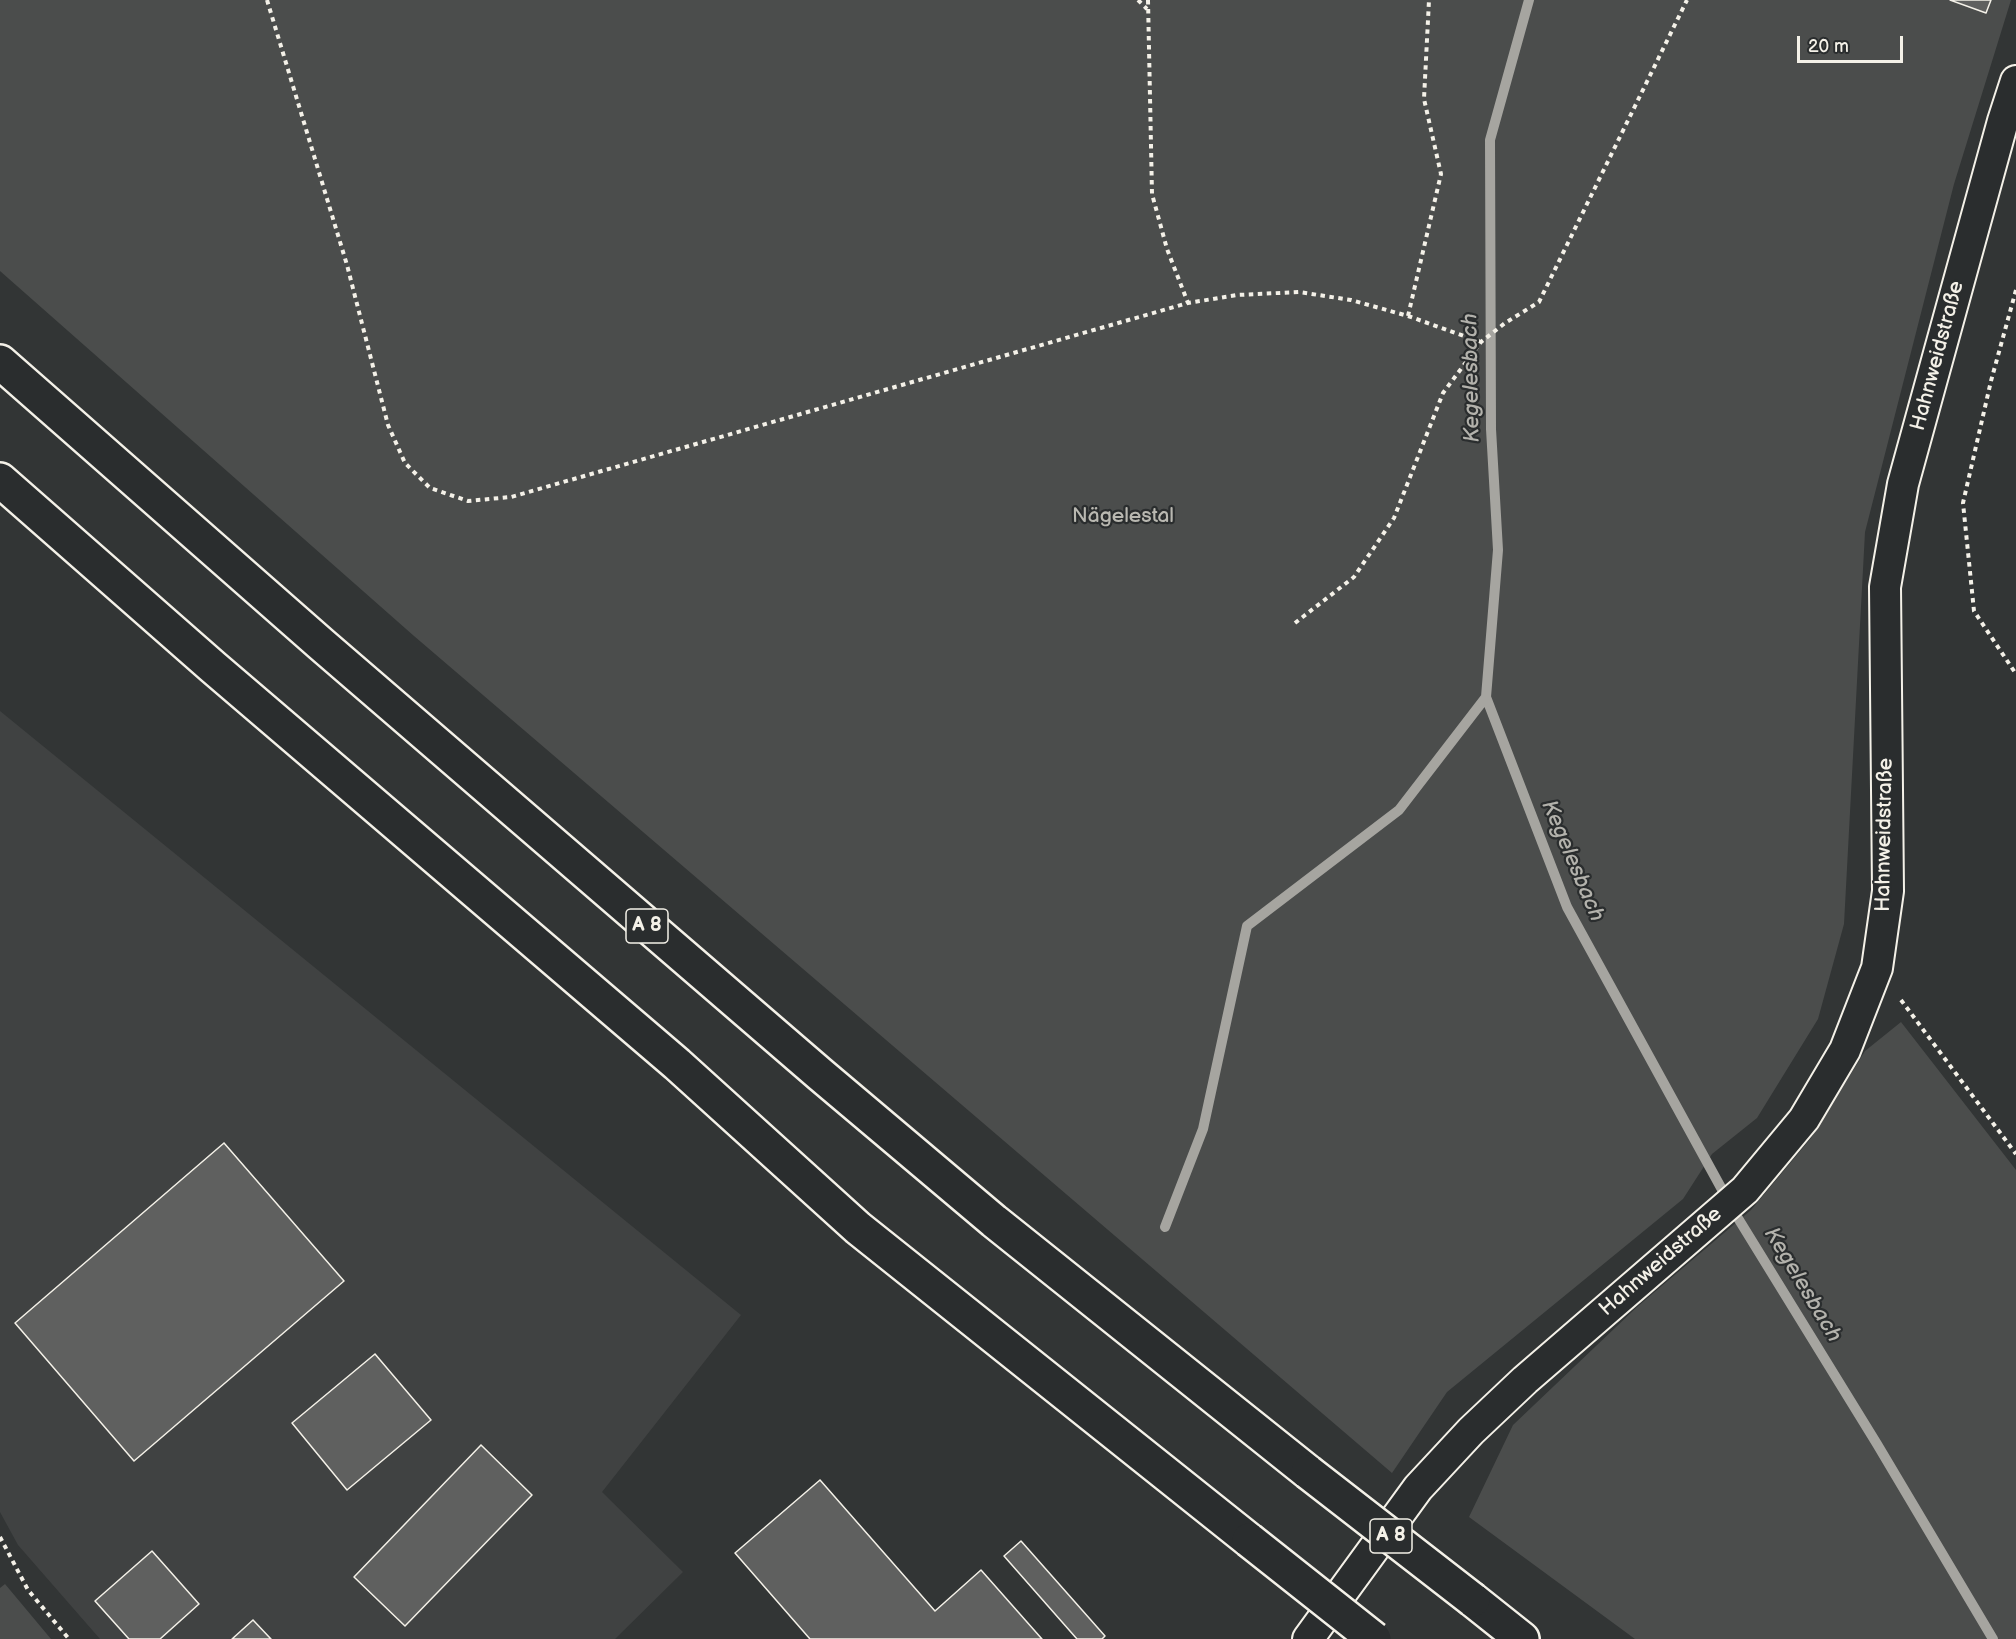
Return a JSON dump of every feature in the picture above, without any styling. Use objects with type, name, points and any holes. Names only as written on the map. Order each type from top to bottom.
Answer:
[{"type":"highway","name":"A 8","points":[[0,362],[321,644],[839,1091],[994,1221],[1308,1472],[1522,1639]]},
{"type":"highway","points":[[0,480],[677,1064],[858,1228],[1374,1639]]},
{"type":"street","name":"Hahnweidstraße","points":[[1308,1639],[1418,1488],[1471,1431],[1525,1380],[1745,1190],[1804,1119],[1845,1050],[1877,968],[1888,891],[1886,587],[1903,484],[2016,81]]},
{"type":"path","points":[[267,0],[347,265],[388,425],[405,463],[430,488],[468,501],[511,497],[1188,303],[1237,295],[1299,292],[1351,300],[1408,316],[1482,342]]},
{"type":"path","points":[[1138,0],[1147,10]]},
{"type":"path","points":[[1148,0],[1152,194],[1167,249],[1188,303]]},
{"type":"path","points":[[1408,316],[1441,174],[1424,99],[1430,0]]},
{"type":"path","points":[[1295,623],[1354,577],[1394,518],[1443,393],[1482,342],[1505,323],[1539,302],[1687,0]]},
{"type":"path","points":[[2016,290],[1991,381],[1963,503],[1974,611],[2016,675]]},
{"type":"path","points":[[1877,968],[2016,1154]]},
{"type":"path","points":[[0,1538],[28,1590],[69,1639]]},
{"type":"shaded area","points":[[0,711],[741,1315],[602,1492],[683,1572],[615,1639],[100,1639],[18,1545],[0,1512]]},
{"type":"green space","name":"Nägelestal","points":[[0,0],[2011,0],[1954,184],[1865,532],[1844,924],[1818,1019],[1757,1118],[1712,1154],[1683,1199],[1447,1392],[1392,1473],[414,636],[0,271]]},
{"type":"green space","points":[[1901,1022],[2016,1170],[2016,1639],[1635,1639],[1469,1517],[1513,1425],[1637,1307],[1751,1210],[1811,1138],[1865,1051]]},
{"type":"green space","points":[[5,1584],[51,1639],[0,1639],[0,1588]]},
{"type":"building","points":[[1950,0],[1991,0],[1986,13]]},
{"type":"building","points":[[224,1143],[344,1281],[134,1461],[15,1323]]},
{"type":"building","points":[[375,1354],[431,1420],[347,1490],[292,1423]]},
{"type":"building","points":[[481,1445],[532,1495],[405,1626],[354,1577]]},
{"type":"building","points":[[820,1480],[935,1611],[981,1570],[1042,1639],[810,1639],[735,1553]]},
{"type":"building","points":[[1021,1541],[1105,1636],[1102,1639],[1077,1639],[1004,1556]]},
{"type":"building","points":[[152,1551],[199,1604],[160,1639],[129,1639],[95,1601]]},
{"type":"building","points":[[253,1620],[271,1639],[232,1639]]},
{"type":"waterway","name":"Kegelesbach","points":[[1529,0],[1490,140],[1491,429],[1498,550],[1486,697],[1567,907],[1736,1215],[1877,1444],[1993,1639]]},
{"type":"waterway","points":[[1165,1227],[1203,1129],[1247,926],[1399,810],[1486,697]]}]
